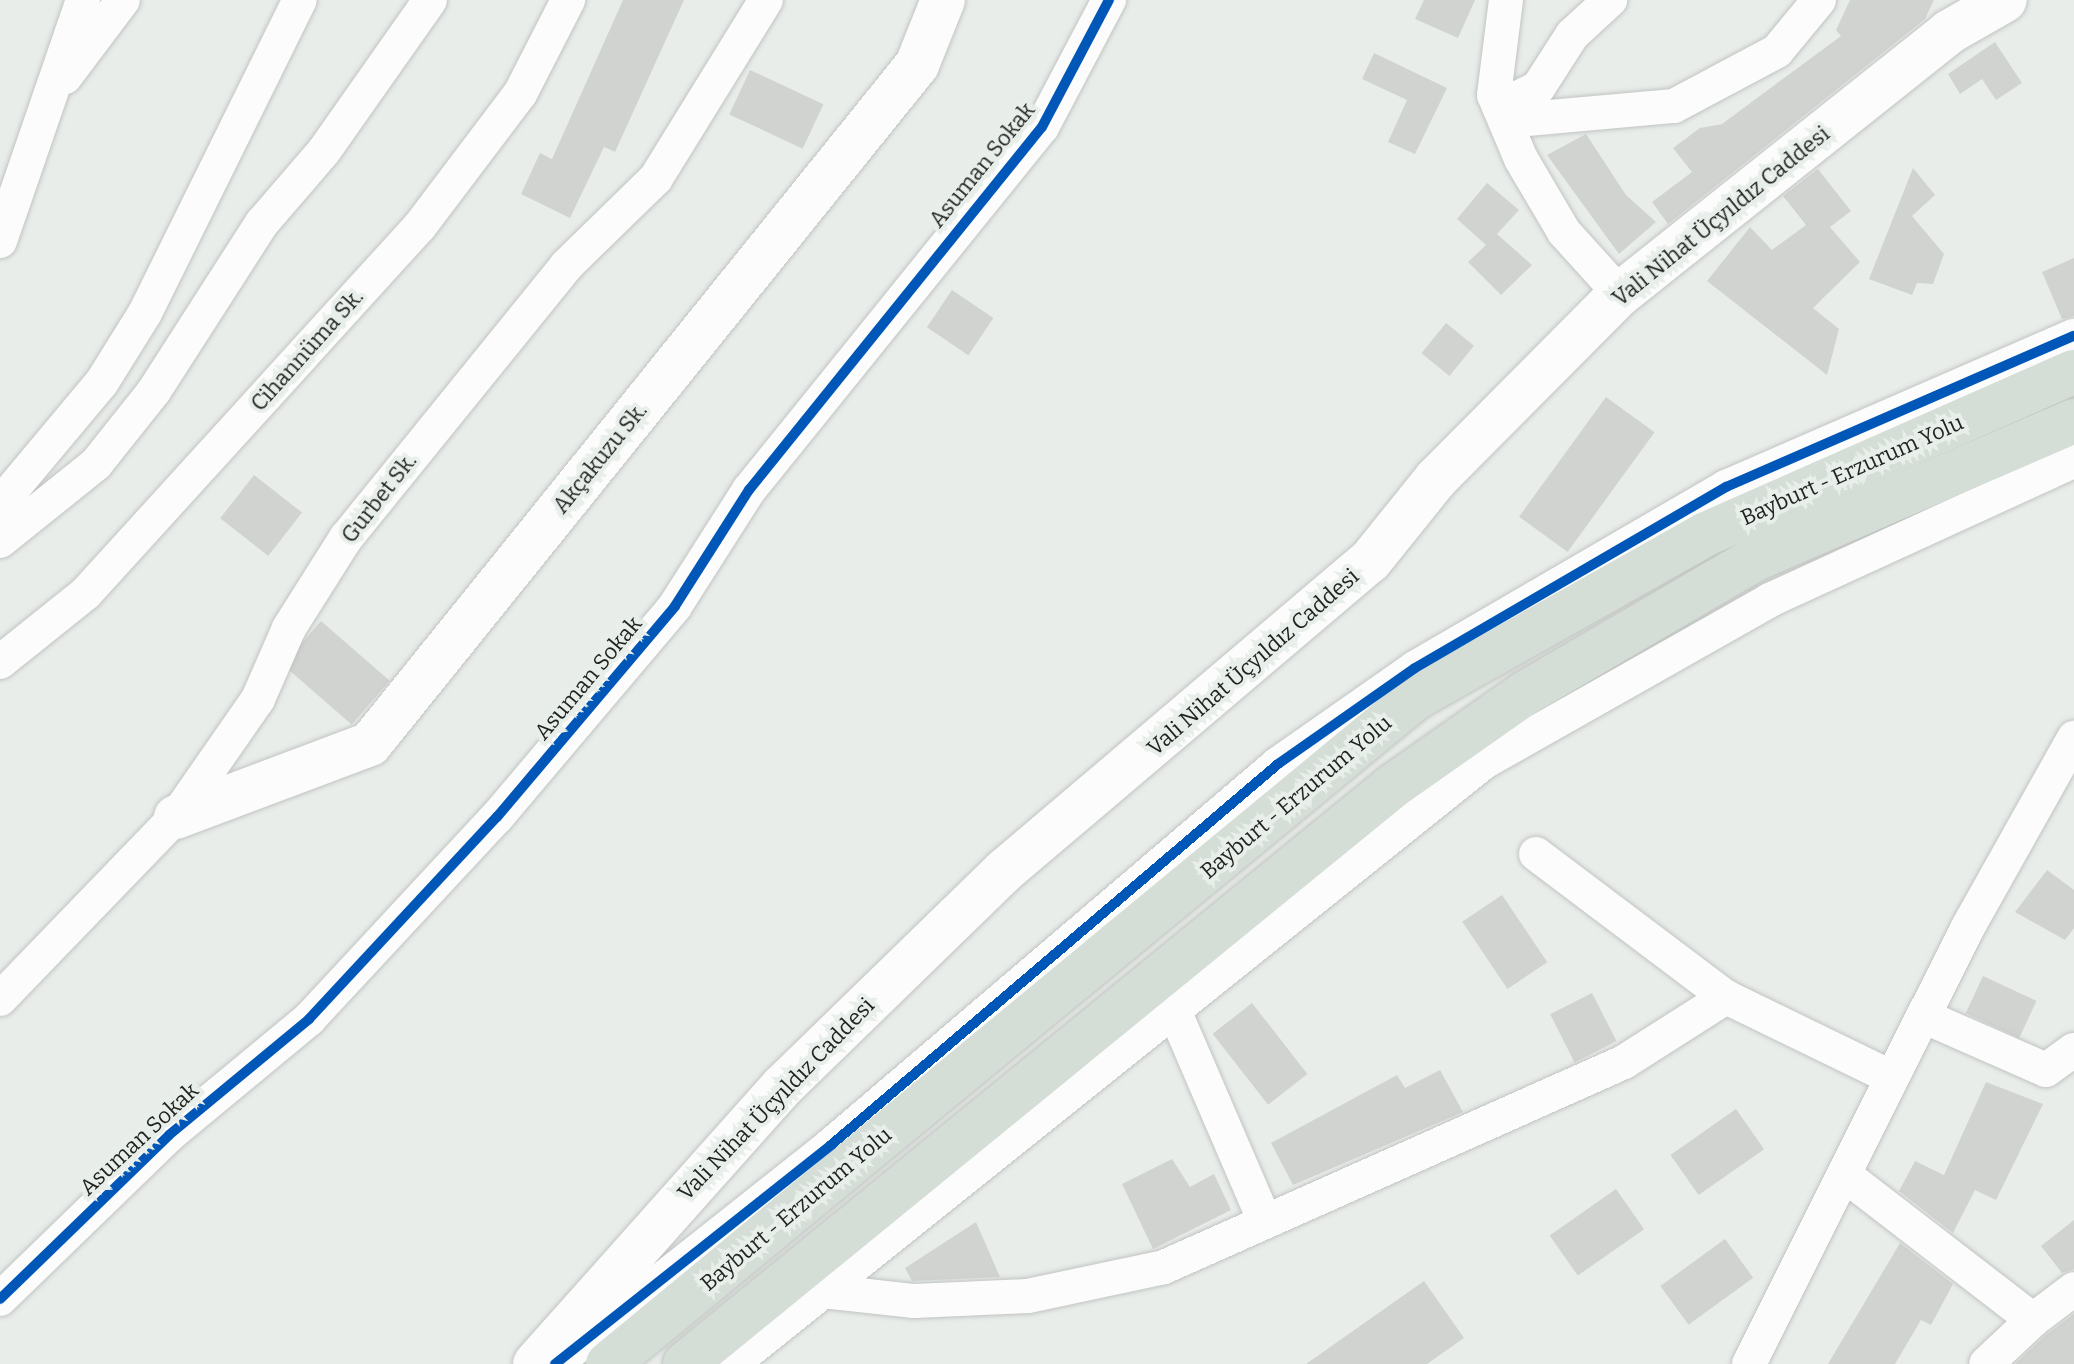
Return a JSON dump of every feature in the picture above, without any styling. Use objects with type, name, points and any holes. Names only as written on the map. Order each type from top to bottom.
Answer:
[{"type":"highway","name":"Bayburt - Erzurum Yolu","points":[[608,1364],[1415,698],[1706,534],[2074,372]]},
{"type":"highway","name":"Bayburt - Erzurum Yolu","points":[[685,1364],[1393,786],[1524,694],[1755,559],[2074,421]]},
{"type":"main road","name":"Akçakuzu Sk.","points":[[176,817],[370,744],[917,65],[943,0]]},
{"type":"main road","name":"Vali Nihat Üçyıldız Caddesi","points":[[535,1364],[782,1087],[1004,871],[1370,561],[1436,479],[1620,294],[1956,16],[2005,0]]},
{"type":"street","points":[[0,241],[83,0]]},
{"type":"street","points":[[50,96],[123,0]]},
{"type":"street","points":[[0,504],[102,382],[145,313],[300,0]]},
{"type":"street","points":[[0,541],[96,464],[134,415],[262,223],[334,138],[430,0]]},
{"type":"street","name":"Cihannüma Sk.","points":[[0,662],[86,593],[420,226],[520,94],[568,0]]},
{"type":"street","name":"Gurbet Sk.","points":[[0,999],[176,817],[258,699],[289,628],[346,538],[567,265],[656,178],[766,0]]},
{"type":"street","name":"Asuman Sokak","points":[[0,1299],[169,1135],[309,1019],[497,817],[675,606],[749,490],[1042,127],[1109,0]]},
{"type":"street","points":[[1506,0],[1498,25],[1502,114],[1564,232],[1620,294]]},
{"type":"street","points":[[1502,114],[1538,88],[1572,35],[1610,0]]},
{"type":"street","points":[[1502,114],[1674,106],[1777,51],[1819,0]]},
{"type":"street","points":[[555,1364],[831,1145],[1278,764],[1415,668],[1726,487],[2074,336]]},
{"type":"street","points":[[732,1364],[1176,1015],[1484,762],[1770,600],[2074,461]]},
{"type":"street","points":[[1749,1364],[1846,1176],[1923,1016],[2070,759]]},
{"type":"street","points":[[1536,854],[1726,997],[1891,1077]]},
{"type":"street","points":[[823,1291],[914,1301],[1028,1296],[1164,1267],[1264,1219],[1451,1143],[1624,1062],[1726,997]]},
{"type":"street","points":[[1176,1015],[1264,1219]]},
{"type":"street","points":[[1923,1016],[2046,1070],[2074,1050]]},
{"type":"street","points":[[1846,1176],[2033,1320]]},
{"type":"street","points":[[1986,1364],[2033,1320],[2074,1289]]},
{"type":"building","points":[[623,0],[684,0],[615,152],[604,147],[570,218],[521,194],[540,153],[552,159]]},
{"type":"building","points":[[1424,0],[1475,0],[1458,38],[1415,19]]},
{"type":"building","points":[[1850,0],[1934,0],[1925,19],[1668,224],[1652,202],[1692,172],[1673,148],[1700,128],[1722,124],[1841,36],[1836,30]]},
{"type":"building","points":[[1995,42],[2022,83],[1996,100],[1982,79],[1960,94],[1948,74]]},
{"type":"building","points":[[1374,53],[1447,88],[1415,154],[1388,142],[1407,100],[1362,79]]},
{"type":"building","points":[[750,70],[823,104],[803,149],[729,114]]},
{"type":"building","points":[[1586,134],[1626,195],[1656,222],[1619,254],[1547,155]]},
{"type":"building","points":[[1913,168],[1935,195],[1912,216],[1944,254],[1933,284],[1917,283],[1912,295],[1869,279]]},
{"type":"building","points":[[1818,169],[1851,211],[1830,227],[1860,262],[1813,308],[1839,329],[1827,375],[1707,281],[1750,227],[1772,250],[1806,225],[1783,196]]},
{"type":"building","points":[[1487,183],[1519,210],[1497,234],[1532,265],[1501,295],[1468,262],[1486,245],[1457,219]]},
{"type":"building","points":[[2074,258],[2074,316],[2062,319],[2042,272]]},
{"type":"building","points":[[952,290],[993,318],[968,355],[927,327]]},
{"type":"building","points":[[1446,323],[1474,346],[1449,376],[1421,353]]},
{"type":"building","points":[[1606,397],[1655,432],[1568,552],[1519,517]]},
{"type":"building","points":[[254,475],[302,513],[268,556],[220,518]]},
{"type":"building","points":[[321,621],[390,681],[352,724],[283,665]]},
{"type":"building","points":[[2047,870],[2074,890],[2074,928],[2065,940],[2015,912]]},
{"type":"building","points":[[1502,895],[1547,962],[1508,989],[1462,922]]},
{"type":"building","points":[[1983,976],[2036,1001],[2019,1038],[1966,1013]]},
{"type":"building","points":[[1592,993],[1617,1041],[1575,1062],[1550,1014]]},
{"type":"building","points":[[1252,1003],[1307,1074],[1268,1105],[1213,1034]]},
{"type":"building","points":[[1440,1070],[1463,1112],[1293,1185],[1271,1143],[1397,1075],[1405,1088]]},
{"type":"building","points":[[1986,1082],[2043,1104],[1996,1200],[1975,1190],[1953,1233],[1899,1191],[1915,1161],[1944,1175]]},
{"type":"building","points":[[1736,1109],[1764,1149],[1699,1195],[1670,1155]]},
{"type":"building","points":[[1172,1159],[1190,1187],[1214,1174],[1231,1210],[1153,1249],[1122,1184]]},
{"type":"building","points":[[1616,1189],[1644,1229],[1578,1276],[1550,1235]]},
{"type":"building","points":[[2074,1220],[2074,1269],[2062,1273],[2041,1246]]},
{"type":"building","points":[[976,1222],[1000,1277],[912,1281],[905,1268]]},
{"type":"building","points":[[1725,1239],[1753,1278],[1688,1325],[1660,1286]]},
{"type":"building","points":[[1900,1243],[1953,1284],[1931,1325],[1921,1320],[1895,1364],[1828,1364]]},
{"type":"building","points":[[1424,1281],[1464,1338],[1427,1364],[1306,1364]]},
{"type":"building","points":[[2074,1314],[2074,1364],[2015,1364],[2046,1335]]},
{"type":"cycle path","points":[[0,1299],[169,1135],[309,1019],[497,817],[675,606],[749,490],[1042,127],[1109,0]]},
{"type":"cycle path","points":[[555,1364],[831,1145],[1278,764],[1415,668],[1726,487],[2074,336]]}]
